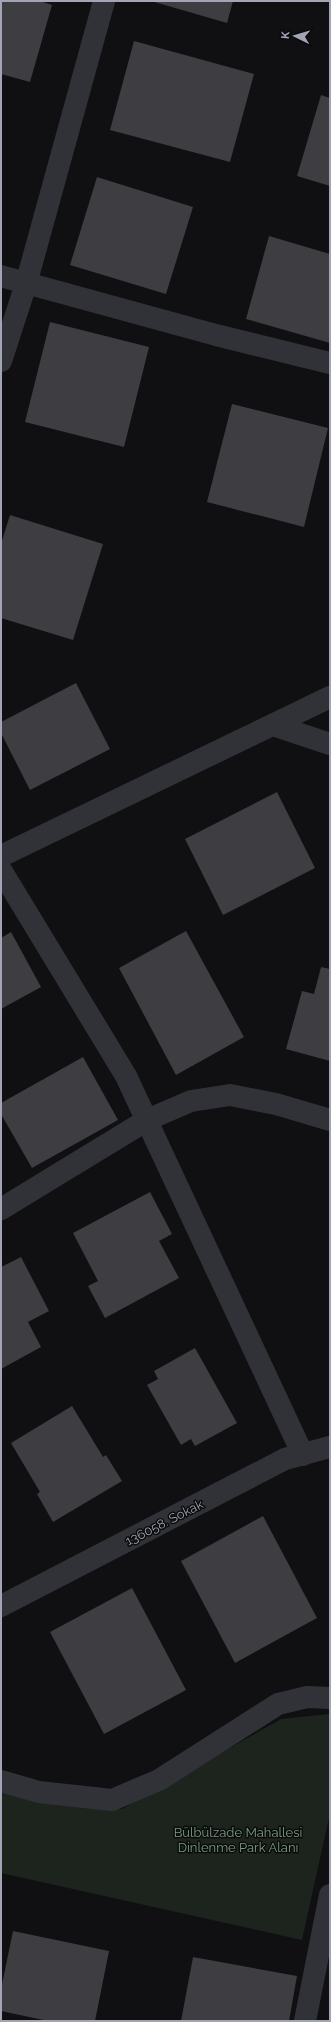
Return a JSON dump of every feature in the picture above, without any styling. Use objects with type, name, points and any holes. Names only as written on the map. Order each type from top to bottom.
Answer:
[{"type":"street","points":[[1,361],[26,284],[104,1]]},
{"type":"street","points":[[1,276],[216,335],[330,363]]},
{"type":"street","points":[[1,856],[330,697]]},
{"type":"street","points":[[273,725],[330,744]]},
{"type":"street","points":[[1,870],[126,1076],[303,1454]]},
{"type":"street","points":[[1,1209],[147,1120],[191,1101],[230,1095],[276,1104],[330,1120]]},
{"type":"street","name":"136058. Sokak","points":[[1,1606],[285,1459],[330,1447]]},
{"type":"street","points":[[1,1781],[39,1792],[112,1800],[159,1780],[278,1704],[307,1697],[330,1698]]},
{"type":"street","points":[[305,2021],[330,1894]]},
{"type":"green space","name":"Bülbülzade Mahallesi Dinlenme Park Alanı","points":[[330,1714],[330,1813],[302,1940],[1,1873],[1,1782],[122,1809],[281,1719]]},
{"type":"building","points":[[1,1],[40,1],[52,5],[30,82],[1,74]]},
{"type":"building","points":[[151,1],[233,1],[227,23]]},
{"type":"building","points":[[134,41],[254,74],[230,162],[110,130]]},
{"type":"building","points":[[321,95],[330,98],[330,186],[297,176]]},
{"type":"building","points":[[97,177],[193,207],[166,294],[70,265]]},
{"type":"building","points":[[269,236],[330,254],[330,343],[246,319]]},
{"type":"building","points":[[50,322],[149,347],[124,447],[25,422]]},
{"type":"building","points":[[232,404],[328,428],[304,527],[207,502]]},
{"type":"building","points":[[10,515],[103,544],[73,640],[1,618],[1,544]]},
{"type":"building","points":[[76,683],[110,749],[30,790],[1,733],[1,722]]},
{"type":"building","points":[[277,792],[315,868],[223,915],[185,839]]},
{"type":"building","points":[[186,931],[244,1037],[176,1075],[119,968]]},
{"type":"building","points":[[11,932],[41,987],[1,1009],[1,938]]},
{"type":"building","points":[[321,967],[330,969],[330,1061],[286,1049],[302,991],[314,994]]},
{"type":"building","points":[[83,1057],[118,1120],[32,1168],[1,1114],[1,1103]]},
{"type":"building","points":[[150,1192],[172,1234],[159,1241],[179,1278],[105,1318],[88,1286],[98,1281],[73,1233]]},
{"type":"building","points":[[21,1257],[49,1311],[28,1322],[41,1347],[1,1369],[1,1267]]},
{"type":"building","points":[[195,1348],[237,1423],[195,1446],[191,1439],[181,1445],[147,1385],[158,1379],[154,1371]]},
{"type":"building","points":[[72,1406],[103,1457],[106,1455],[122,1481],[53,1522],[37,1494],[40,1492],[11,1443]]},
{"type":"building","points":[[263,1516],[317,1618],[235,1663],[181,1561]]},
{"type":"building","points":[[132,1588],[186,1690],[104,1734],[50,1632]]},
{"type":"building","points":[[13,1931],[109,1951],[95,2021],[48,2021],[1,2011],[1,1989]]},
{"type":"building","points":[[193,1957],[297,1976],[289,2021],[181,2021]]}]
